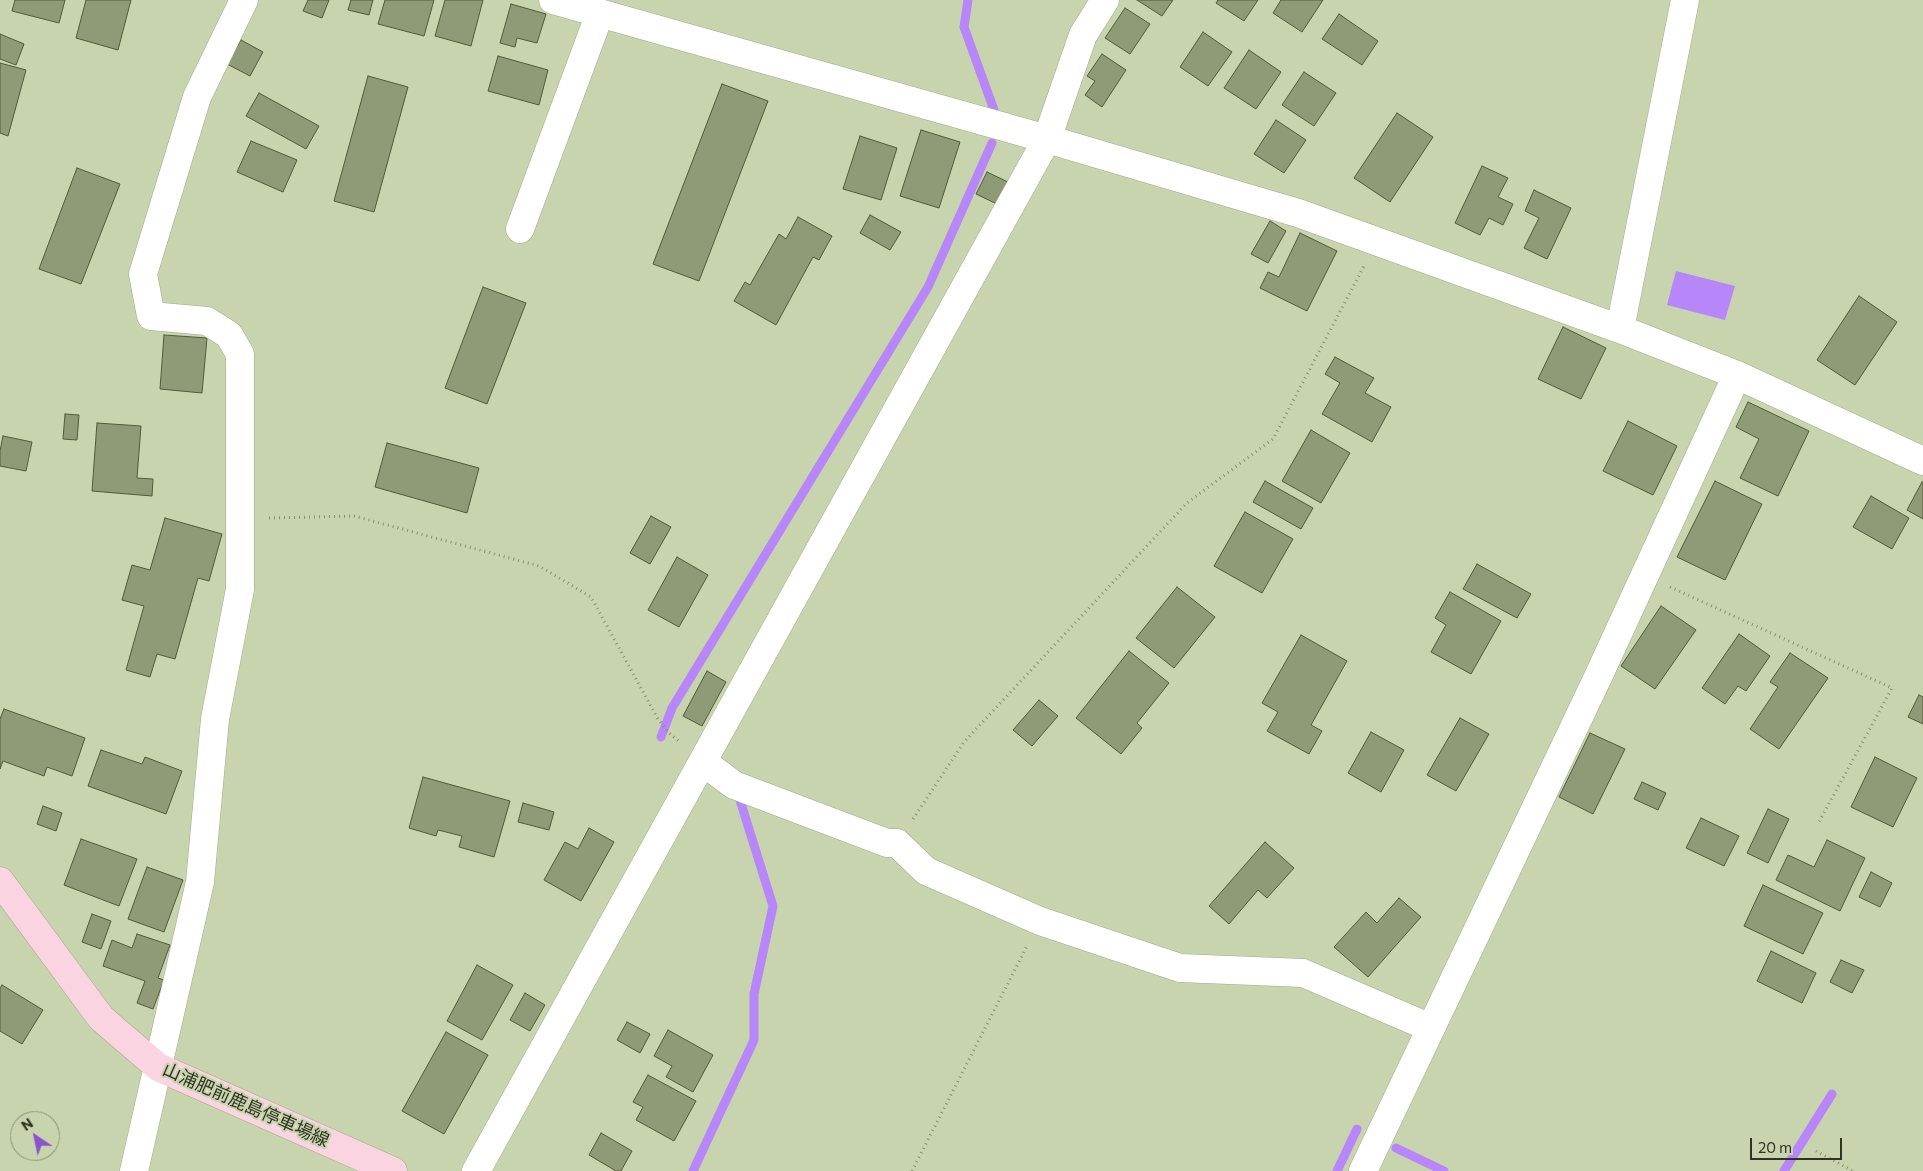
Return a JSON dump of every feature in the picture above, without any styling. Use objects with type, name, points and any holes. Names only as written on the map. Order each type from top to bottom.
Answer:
[{"type":"main road","name":"山浦肥前鹿島停車場線","points":[[0,881],[101,1018],[158,1067],[393,1171]]},
{"type":"street","points":[[134,1171],[200,882],[215,719],[240,589],[241,518],[240,354],[228,335],[207,321],[151,316],[143,274],[197,97],[244,0]]},
{"type":"street","points":[[553,0],[1047,139],[1298,213],[1620,329],[1737,374],[1923,461]]},
{"type":"street","points":[[476,1171],[1047,139],[1083,35],[1105,0]]},
{"type":"street","points":[[1620,329],[1685,0]]},
{"type":"street","points":[[520,228],[600,13]]},
{"type":"street","points":[[1363,1171],[1645,576],[1737,374]]},
{"type":"street","points":[[703,762],[734,786],[887,843],[897,843],[926,870],[1040,921],[1180,968],[1303,973],[1432,1028]]},
{"type":"path","points":[[897,843],[964,742],[1187,503],[1273,439],[1377,241]]},
{"type":"path","points":[[241,518],[354,516],[538,566],[591,597],[658,719],[669,733]]},
{"type":"path","points":[[1645,576],[1892,688],[1819,822]]},
{"type":"path","points":[[912,1171],[1040,921]]},
{"type":"path","points":[[1816,1151],[1853,1171]]},
{"type":"shaded area","points":[[1676,271],[1735,286],[1725,320],[1667,305]]},
{"type":"building","points":[[15,0],[65,0],[59,23],[12,11]]},
{"type":"building","points":[[86,0],[131,0],[118,50],[76,38]]},
{"type":"building","points":[[308,0],[329,0],[322,18],[303,11]]},
{"type":"building","points":[[351,0],[373,0],[369,15],[348,10]]},
{"type":"building","points":[[385,0],[434,0],[424,36],[378,24]]},
{"type":"building","points":[[445,0],[483,0],[471,46],[435,36]]},
{"type":"building","points":[[1137,0],[1173,0],[1162,16]]},
{"type":"building","points":[[1218,0],[1258,0],[1244,21],[1216,3]]},
{"type":"building","points":[[1281,0],[1323,0],[1302,32],[1273,13]]},
{"type":"building","points":[[511,4],[546,14],[537,43],[517,38],[515,47],[500,43]]},
{"type":"building","points":[[1125,8],[1150,24],[1130,54],[1105,38]]},
{"type":"building","points":[[1339,14],[1378,41],[1362,65],[1322,39]]},
{"type":"building","points":[[1203,32],[1232,52],[1208,86],[1180,67]]},
{"type":"building","points":[[0,34],[24,44],[16,65],[0,59]]},
{"type":"building","points":[[241,40],[263,52],[250,76],[227,64]]},
{"type":"building","points":[[1249,50],[1281,72],[1256,109],[1224,88]]},
{"type":"building","points":[[1102,54],[1126,70],[1102,107],[1085,95],[1095,81],[1087,76]]},
{"type":"building","points":[[498,56],[548,70],[539,105],[488,91]]},
{"type":"building","points":[[0,63],[26,70],[8,136],[0,133]]},
{"type":"building","points":[[1304,72],[1336,93],[1314,126],[1282,105]]},
{"type":"building","points":[[368,76],[408,87],[374,212],[334,201]]},
{"type":"building","points":[[722,84],[768,101],[699,281],[653,264]]},
{"type":"building","points":[[259,93],[319,126],[306,149],[246,116]]},
{"type":"building","points":[[1397,113],[1433,137],[1390,202],[1354,178]]},
{"type":"building","points":[[1276,120],[1306,140],[1284,173],[1254,154]]},
{"type":"building","points":[[921,130],[960,142],[939,208],[900,196]]},
{"type":"building","points":[[860,136],[897,148],[881,200],[843,189]]},
{"type":"building","points":[[251,141],[297,160],[283,192],[237,172]]},
{"type":"building","points":[[1482,166],[1508,178],[1498,197],[1513,204],[1503,225],[1489,218],[1480,235],[1455,223]]},
{"type":"building","points":[[77,168],[120,184],[81,284],[39,269]]},
{"type":"building","points":[[987,172],[1010,183],[999,205],[976,194]]},
{"type":"building","points":[[1534,190],[1571,208],[1547,259],[1524,248],[1539,218],[1525,211]]},
{"type":"building","points":[[870,215],[901,232],[890,250],[860,233]]},
{"type":"building","points":[[798,217],[832,236],[819,260],[813,257],[776,325],[734,301],[745,282],[750,285],[779,234],[786,239]]},
{"type":"building","points":[[1270,221],[1286,231],[1268,263],[1251,254]]},
{"type":"building","points":[[1300,233],[1337,251],[1307,311],[1260,288],[1268,272],[1279,277]]},
{"type":"building","points":[[483,287],[526,303],[487,404],[445,388]]},
{"type":"building","points":[[1859,296],[1897,322],[1855,385],[1817,360]]},
{"type":"building","points":[[1563,327],[1606,348],[1581,399],[1538,379]]},
{"type":"building","points":[[164,335],[207,338],[202,393],[160,389]]},
{"type":"building","points":[[1335,357],[1374,378],[1365,393],[1391,407],[1372,442],[1322,414],[1340,383],[1325,374]]},
{"type":"building","points":[[1748,402],[1809,431],[1778,496],[1740,478],[1759,439],[1736,427]]},
{"type":"building","points":[[65,414],[79,415],[77,440],[63,439]]},
{"type":"building","points":[[1628,421],[1677,446],[1653,495],[1603,471]]},
{"type":"building","points":[[97,423],[141,426],[137,478],[153,479],[152,496],[92,491]]},
{"type":"building","points":[[1311,430],[1350,453],[1321,503],[1282,481]]},
{"type":"building","points":[[3,436],[32,442],[26,471],[0,466]]},
{"type":"building","points":[[387,443],[479,468],[467,513],[375,487]]},
{"type":"building","points":[[1265,481],[1313,508],[1301,529],[1253,502]]},
{"type":"building","points":[[1715,481],[1762,504],[1725,580],[1677,557]]},
{"type":"building","points":[[1923,482],[1923,519],[1907,510]]},
{"type":"building","points":[[1871,496],[1909,518],[1892,549],[1853,527]]},
{"type":"building","points":[[1245,512],[1293,539],[1262,593],[1214,566]]},
{"type":"building","points":[[651,516],[671,527],[650,564],[630,553]]},
{"type":"building","points":[[165,518],[222,534],[209,581],[198,578],[175,659],[157,654],[150,677],[126,670],[144,606],[122,600],[132,565],[150,570]]},
{"type":"building","points":[[677,557],[708,575],[679,627],[648,610]]},
{"type":"building","points":[[1477,564],[1531,594],[1517,618],[1463,589]]},
{"type":"building","points":[[1177,587],[1215,617],[1174,668],[1136,638]]},
{"type":"building","points":[[1450,592],[1501,621],[1471,674],[1431,652],[1446,625],[1435,618]]},
{"type":"building","points":[[1661,606],[1696,630],[1655,689],[1621,666]]},
{"type":"building","points":[[1739,634],[1770,656],[1746,691],[1738,686],[1725,704],[1702,688]]},
{"type":"building","points":[[1301,635],[1347,661],[1311,725],[1322,731],[1309,754],[1267,731],[1278,712],[1262,703]]},
{"type":"building","points":[[1129,651],[1169,683],[1137,723],[1142,728],[1121,754],[1076,718]]},
{"type":"building","points":[[1790,653],[1828,678],[1779,749],[1750,729],[1778,687],[1770,682]]},
{"type":"building","points":[[707,671],[726,682],[702,726],[683,716]]},
{"type":"building","points":[[1919,695],[1923,697],[1923,724],[1908,717]]},
{"type":"building","points":[[1039,700],[1058,716],[1032,746],[1013,730]]},
{"type":"building","points":[[4,709],[85,738],[72,776],[47,767],[44,776],[3,761],[0,769],[0,719]]},
{"type":"building","points":[[1460,718],[1489,734],[1456,791],[1427,775]]},
{"type":"building","points":[[1371,732],[1404,750],[1381,792],[1348,773]]},
{"type":"building","points":[[1590,733],[1625,749],[1593,814],[1559,797]]},
{"type":"building","points":[[101,750],[142,764],[145,757],[182,771],[166,814],[88,786]]},
{"type":"building","points":[[1875,757],[1917,778],[1893,827],[1851,807]]},
{"type":"building","points":[[423,777],[510,801],[494,857],[459,847],[462,836],[438,830],[436,836],[409,828]]},
{"type":"building","points":[[1642,782],[1666,793],[1658,810],[1634,799]]},
{"type":"building","points":[[523,803],[554,812],[549,830],[518,822]]},
{"type":"building","points":[[43,806],[62,813],[56,831],[37,824]]},
{"type":"building","points":[[1768,809],[1789,819],[1768,863],[1747,853]]},
{"type":"building","points":[[1701,818],[1739,836],[1724,866],[1686,848]]},
{"type":"building","points":[[589,828],[614,842],[581,901],[544,880],[565,842],[578,849]]},
{"type":"building","points":[[81,839],[137,859],[119,906],[64,885]]},
{"type":"building","points":[[1827,840],[1865,858],[1840,911],[1776,880],[1788,855],[1814,867]]},
{"type":"building","points":[[1265,842],[1294,868],[1267,898],[1258,890],[1229,924],[1209,906]]},
{"type":"building","points":[[147,867],[183,880],[164,932],[128,919]]},
{"type":"building","points":[[1871,872],[1892,883],[1880,907],[1859,897]]},
{"type":"building","points":[[1763,885],[1823,913],[1803,954],[1744,926]]},
{"type":"building","points":[[1399,898],[1421,917],[1368,977],[1334,947],[1366,912],[1377,923]]},
{"type":"building","points":[[92,914],[111,921],[101,949],[82,942]]},
{"type":"building","points":[[137,934],[170,945],[158,978],[164,980],[153,1009],[137,1003],[145,981],[103,966],[112,940],[132,948]]},
{"type":"building","points":[[1771,951],[1816,973],[1802,1003],[1757,981]]},
{"type":"building","points":[[1841,960],[1864,970],[1852,993],[1830,982]]},
{"type":"building","points":[[477,965],[513,985],[482,1040],[447,1021]]},
{"type":"building","points":[[2,985],[43,1010],[22,1044],[0,1031],[0,988]]},
{"type":"building","points":[[525,993],[545,1005],[530,1031],[510,1020]]},
{"type":"building","points":[[627,1022],[650,1034],[640,1053],[617,1040]]},
{"type":"building","points":[[668,1030],[713,1055],[693,1092],[666,1077],[672,1066],[654,1056]]},
{"type":"building","points":[[446,1032],[488,1055],[444,1134],[402,1111]]},
{"type":"building","points":[[648,1075],[696,1101],[674,1141],[636,1120],[643,1107],[633,1102]]},
{"type":"building","points":[[601,1133],[632,1151],[621,1171],[616,1171],[589,1155]]},
{"type":"waterway","points":[[968,0],[964,27],[994,110]]},
{"type":"waterway","points":[[661,737],[672,708],[928,287],[992,143]]},
{"type":"waterway","points":[[693,1171],[754,1040],[754,994],[773,906],[739,797]]},
{"type":"waterway","points":[[1784,1171],[1832,1094]]},
{"type":"waterway","points":[[1337,1171],[1357,1129]]},
{"type":"waterway","points":[[1396,1148],[1444,1171]]}]
